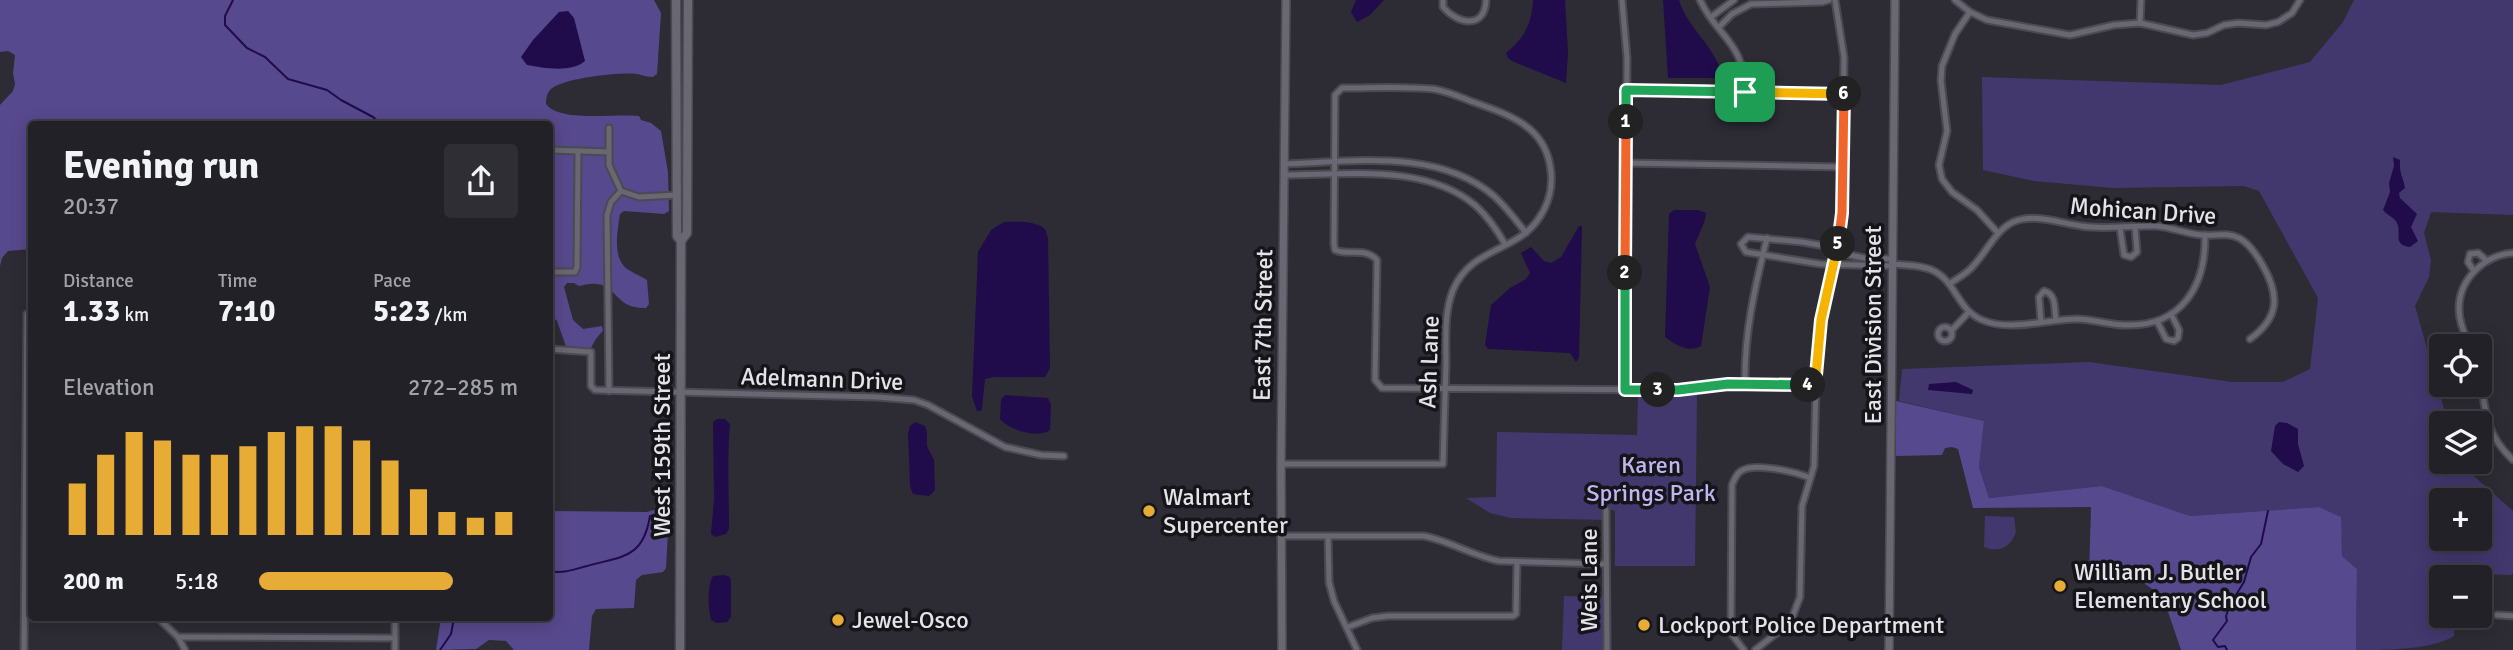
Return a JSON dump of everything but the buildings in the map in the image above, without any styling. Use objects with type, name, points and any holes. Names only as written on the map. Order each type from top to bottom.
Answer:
[{"type":"main road","name":"West 159th Street","points":[[676,0],[677,236],[681,241]]},
{"type":"main road","name":"West 159th Street","points":[[680,650],[681,241],[687,233],[688,0]]},
{"type":"street","name":"East 7th Street","points":[[1282,650],[1281,464],[1286,0]]},
{"type":"street","points":[[1443,0],[1443,7],[1450,16],[1460,22],[1472,22],[1481,15],[1486,7],[1486,0]]},
{"type":"street","points":[[1622,0],[1627,58],[1625,390]]},
{"type":"street","points":[[1700,0],[1730,40],[1737,54],[1745,92]]},
{"type":"street","points":[[1711,17],[1734,0]]},
{"type":"street","points":[[1718,27],[1732,14],[1751,4],[1829,0]]},
{"type":"street","points":[[1755,650],[1786,626],[1800,597],[1802,506],[1815,454],[1815,386],[1821,320],[1841,221],[1843,41],[1835,0]]},
{"type":"street","name":"East Division Street","points":[[1889,650],[1895,0]]},
{"type":"street","points":[[1955,0],[1970,12],[1987,20],[2017,24],[2038,31],[2084,33],[2114,25],[2140,23],[2193,35],[2207,33],[2224,25],[2266,25],[2278,22],[2292,13],[2300,0]]},
{"type":"street","points":[[2140,23],[2141,0]]},
{"type":"street","points":[[1970,12],[1955,34],[1942,66],[1941,81],[1947,131],[1939,165],[1942,179],[1952,192],[1977,210],[1998,233]]},
{"type":"street","name":"Ash Lane","points":[[1281,464],[1443,464],[1447,319],[1453,290],[1469,266],[1479,258],[1526,233],[1544,211],[1552,175],[1546,149],[1518,119],[1434,89],[1342,88],[1335,95],[1335,163]]},
{"type":"street","points":[[1626,90],[1844,92]]},
{"type":"street","points":[[609,128],[609,165],[621,191],[639,197],[677,195]]},
{"type":"street","points":[[553,150],[609,152]]},
{"type":"street","points":[[553,272],[575,272],[577,267],[578,151]]},
{"type":"street","points":[[1284,164],[1399,162],[1439,168],[1478,184],[1494,196],[1526,233]]},
{"type":"street","points":[[1335,163],[1335,250],[1340,253],[1368,253],[1377,260],[1377,385],[1382,388],[1678,390],[1710,385],[1815,386]]},
{"type":"street","points":[[1626,163],[1842,167]]},
{"type":"street","points":[[1417,178],[1418,164]]},
{"type":"street","points":[[1284,175],[1417,178],[1458,193],[1476,206],[1491,221],[1505,244]]},
{"type":"street","points":[[553,349],[591,352],[591,386],[595,390],[609,391],[607,215],[611,202],[621,191]]},
{"type":"street","name":"Mohican Drive","points":[[1949,284],[1972,268],[1998,233],[2012,223],[2029,218],[2080,226],[2170,228],[2205,235],[2224,234],[2238,237],[2249,245],[2271,281],[2274,294],[2270,320],[2264,329],[2250,339]]},
{"type":"street","points":[[2120,228],[2124,255],[2131,257],[2137,252],[2136,227]]},
{"type":"street","points":[[1893,263],[1848,267],[1745,252],[1741,244],[1748,237],[1768,238],[1825,246],[1836,252],[1933,270],[1949,284],[1969,312],[1993,324],[2078,319],[2141,325],[2171,314],[2189,298],[2198,284],[2203,267],[2205,235]]},
{"type":"street","points":[[1745,384],[1747,333],[1768,238]]},
{"type":"street","points":[[2474,271],[2468,262],[2470,254],[2478,253],[2486,260]]},
{"type":"street","points":[[2465,334],[2459,307],[2464,288],[2474,271],[2486,260],[2513,253]]},
{"type":"street","points":[[2040,321],[2039,297],[2044,291],[2053,297],[2056,320]]},
{"type":"street","points":[[1951,331],[1969,312]]},
{"type":"street","points":[[24,650],[27,314]]},
{"type":"street","points":[[2157,321],[2166,339],[2174,341],[2178,338],[2179,330],[2171,314]]},
{"type":"street","name":"Adelmann Drive","points":[[609,391],[914,400],[1005,447],[1041,455],[1064,456]]},
{"type":"street","points":[[2482,397],[2491,430],[2502,449],[2513,460]]},
{"type":"street","points":[[1744,650],[1734,636],[1731,625],[1732,485],[1735,477],[1746,468],[1783,469],[1810,478]]},
{"type":"street","name":"Weis Lane","points":[[1605,510],[1607,650]]},
{"type":"street","points":[[1281,536],[1424,536],[1441,539],[1485,558],[1517,562],[1606,564]]},
{"type":"street","points":[[1328,536],[1329,582],[1357,650]]},
{"type":"street","points":[[1348,627],[1372,618],[1388,616],[1513,616],[1516,614],[1517,562]]},
{"type":"street","points":[[2497,615],[2513,616]]},
{"type":"street","points":[[161,621],[178,637],[185,650]]},
{"type":"street","points":[[395,621],[395,650]]},
{"type":"street","points":[[178,637],[395,638]]},
{"type":"green space","points":[[2354,0],[2513,0],[2513,215],[2431,212],[2424,233],[2431,260],[2429,277],[2415,306],[2429,356],[2429,397],[2441,397],[2445,411],[2429,411],[2429,474],[2471,474],[2487,488],[2429,488],[2429,551],[2492,551],[2492,492],[2513,511],[2513,573],[2492,574],[2492,565],[2429,565],[2429,628],[2454,628],[2454,636],[2434,644],[2356,650],[2357,569],[2342,556],[2340,517],[2319,507],[2190,516],[2102,486],[1989,498],[1979,467],[1984,421],[1899,401],[1902,369],[2089,362],[2232,382],[2283,382],[2310,369],[2318,298],[2259,191],[2244,186],[2113,188],[2034,181],[1983,170],[1982,77],[2221,85],[2310,62],[2343,22]]},
{"type":"green space","name":"Karen Springs Park","points":[[1697,394],[1695,566],[1615,566],[1615,511],[1608,509],[1607,520],[1511,518],[1490,513],[1466,498],[1496,497],[1497,432],[1637,435],[1638,396]]},
{"type":"green space","points":[[1985,516],[2014,517],[2016,532],[2008,545],[1999,549],[1984,547]]},
{"type":"green space","points":[[1564,596],[1603,597],[1603,650],[1562,650]]},
{"type":"shaded area","points":[[0,0],[654,0],[661,13],[657,74],[653,77],[629,74],[579,79],[551,89],[546,104],[553,110],[576,115],[639,116],[641,120],[651,123],[661,131],[668,172],[669,211],[664,214],[624,211],[620,214],[617,233],[620,260],[627,269],[647,280],[649,304],[646,308],[628,305],[604,285],[579,286],[567,283],[564,287],[573,320],[583,329],[602,326],[603,331],[588,352],[569,355],[557,321],[553,317],[553,121],[28,121],[28,249],[8,251],[0,266],[0,105],[13,91],[15,55],[8,51],[0,52]]},
{"type":"shaded area","points":[[1356,0],[1384,0],[1370,15],[1357,22],[1351,12]]},
{"type":"shaded area","points":[[1533,0],[1565,0],[1568,52],[1566,83],[1512,61],[1506,53],[1526,30]]},
{"type":"shaded area","points":[[1663,0],[1679,0],[1715,58],[1722,78],[1668,78]]},
{"type":"shaded area","points":[[568,11],[574,18],[585,61],[565,68],[527,65],[521,57],[533,40],[559,12]]},
{"type":"shaded area","points":[[2393,157],[2400,160],[2405,188],[2399,193],[2400,198],[2417,214],[2411,227],[2418,241],[2410,247],[2401,244],[2397,223],[2383,210],[2390,192]]},
{"type":"shaded area","points":[[1674,210],[1698,210],[1706,213],[1695,244],[1710,287],[1701,346],[1692,349],[1665,337],[1669,214]]},
{"type":"shaded area","points":[[1004,222],[1036,224],[1045,229],[1048,238],[1050,368],[1045,377],[985,379],[982,408],[977,411],[972,396],[978,252],[991,230]]},
{"type":"shaded area","points":[[1579,226],[1582,226],[1579,358],[1576,362],[1570,353],[1488,349],[1485,345],[1491,305],[1510,288],[1526,279],[1530,273],[1521,253],[1531,247],[1544,261],[1551,263],[1561,257]]},
{"type":"shaded area","points":[[1956,382],[1973,390],[1972,394],[1928,390],[1929,384]]},
{"type":"shaded area","points":[[1005,395],[1048,398],[1051,405],[1050,430],[1045,433],[1031,433],[1004,423],[1000,419],[1001,400]]},
{"type":"shaded area","points":[[1896,401],[1984,421],[1979,467],[1989,498],[2102,486],[2190,516],[2319,507],[2341,517],[2342,556],[2357,569],[2356,650],[2181,650],[2163,597],[2133,575],[2089,576],[2091,507],[1973,508],[1958,449],[1945,448],[1942,455],[1896,456]]},
{"type":"shaded area","points":[[725,419],[730,424],[729,529],[726,534],[715,537],[711,534],[714,499],[713,422]]},
{"type":"shaded area","points":[[915,422],[925,426],[927,446],[934,460],[935,490],[929,496],[913,494],[910,486],[908,433]]},
{"type":"shaded area","points":[[2279,422],[2298,429],[2298,444],[2304,466],[2298,472],[2283,464],[2271,451],[2275,426]]},
{"type":"shaded area","points":[[665,509],[669,513],[666,568],[663,572],[642,575],[636,580],[634,608],[596,609],[592,616],[589,650],[514,650],[506,641],[489,640],[476,649],[436,650],[441,621],[553,621],[553,511],[647,512]]},
{"type":"shaded area","points":[[713,576],[730,577],[731,582],[731,617],[727,622],[717,623],[711,620],[710,615],[710,585]]},
{"type":"waterway","points":[[233,0],[225,16],[225,25],[247,48],[265,57],[288,79],[327,90],[378,121]]},
{"type":"waterway","points":[[2227,650],[2225,646],[2218,647],[2213,640],[2227,621],[2226,616],[2244,582],[2251,557],[2261,544],[2268,511]]},
{"type":"waterway","points":[[553,571],[569,571],[629,553],[642,541],[650,516]]},
{"type":"waterway","points":[[440,650],[451,634],[453,621]]},
{"type":"place","name":"Walmart Supercenter","points":[[1149,511]]},
{"type":"place","name":"William J. Butler Elementary School","points":[[2060,586]]},
{"type":"place","name":"Jewel-Osco","points":[[838,620]]},
{"type":"place","name":"Lockport Police Department","points":[[1644,625]]},
{"type":"route","points":[[1626,90],[1745,92],[1844,92],[1842,213],[1817,343],[1815,386],[1728,384],[1678,390],[1625,390],[1626,90]]}]
